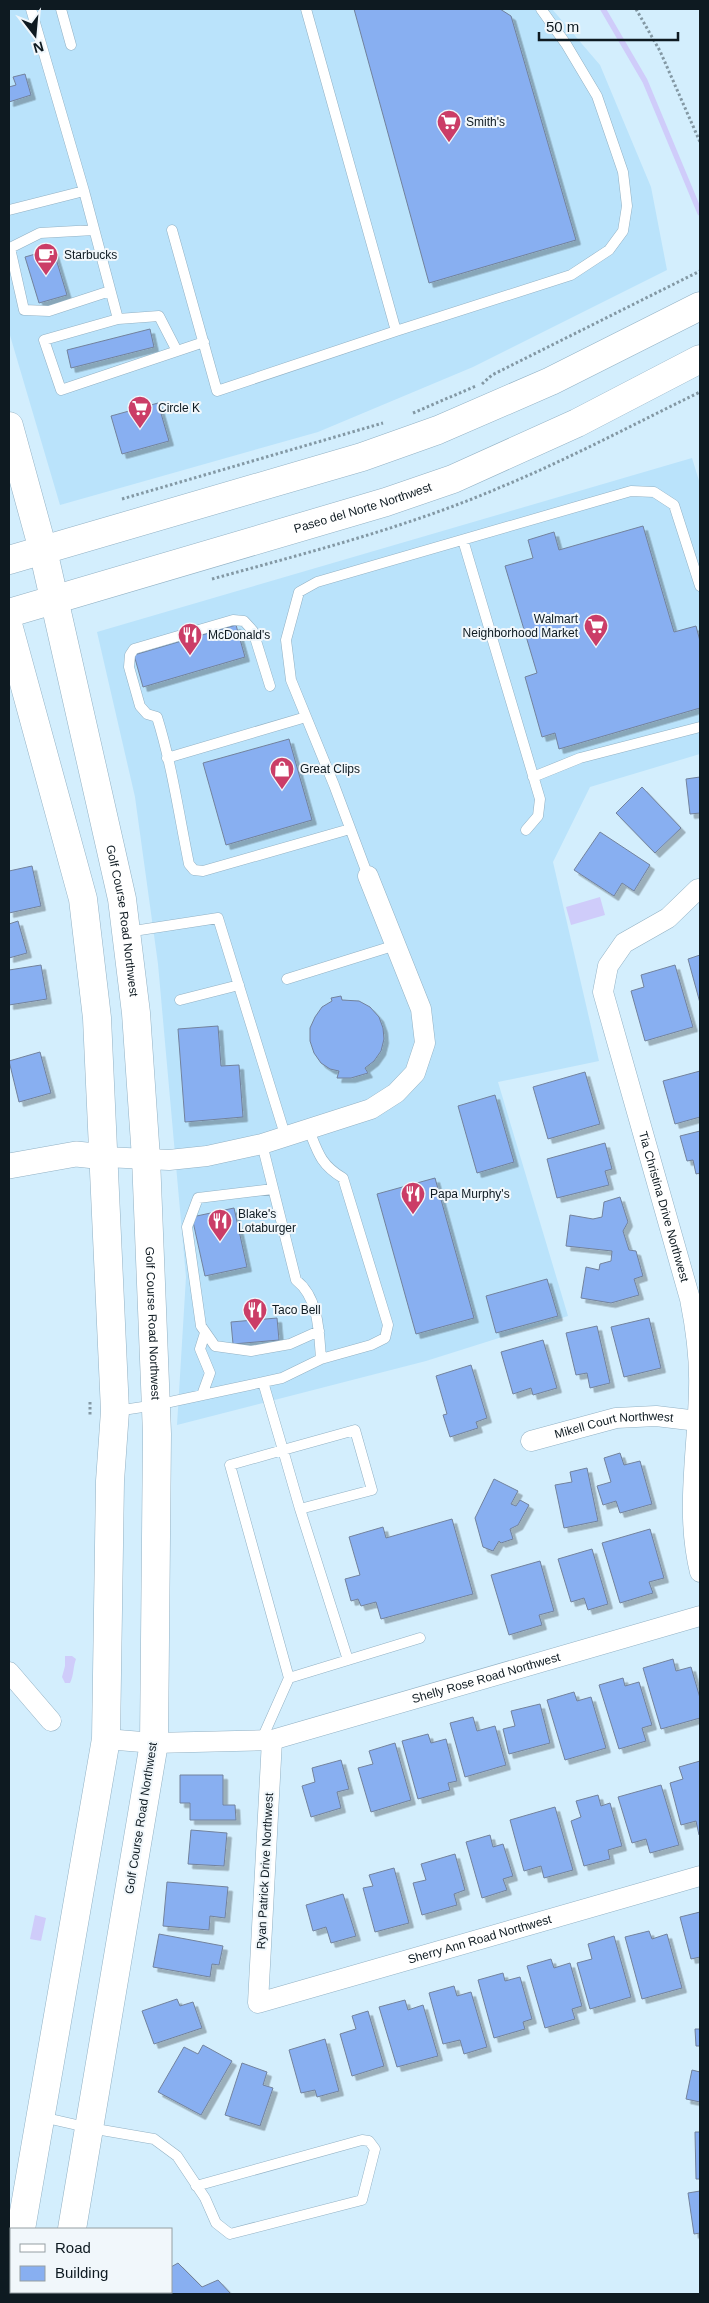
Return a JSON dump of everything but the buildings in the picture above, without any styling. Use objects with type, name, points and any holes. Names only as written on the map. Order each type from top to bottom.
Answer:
[{"type":"main road","points":[[9,560],[353,459],[438,430],[551,382],[700,306]]},
{"type":"main road","name":"Paseo del Norte Northwest","points":[[9,613],[386,502],[453,478],[577,423],[700,359]]},
{"type":"main road","name":"Golf Course Road Northwest","points":[[9,426],[43,550],[122,898],[136,1013],[146,1158],[156,1405],[154,1743],[72,2228]]},
{"type":"main road","points":[[9,628],[83,899],[97,1018],[115,1411],[110,1481],[106,1740],[21,2228]]},
{"type":"street","points":[[9,1166],[76,1154],[169,1160],[207,1156],[286,1138],[371,1110],[396,1093],[415,1073],[425,1043],[421,1009],[368,876]]},
{"type":"street","name":"Tia Christina Drive Northwest","points":[[698,889],[668,918],[624,943],[608,966],[603,992],[690,1299],[697,1337],[700,1388],[693,1516],[700,1572]]},
{"type":"street","name":"Mikell Court Northwest","points":[[531,1441],[616,1418],[656,1416],[698,1421]]},
{"type":"street","name":"Shelly Rose Road Northwest","points":[[106,1740],[154,1743],[266,1740],[700,1616]]},
{"type":"street","points":[[9,1672],[51,1721]]},
{"type":"street","name":"Ryan Patrick Drive Northwest","points":[[258,2003],[266,1740]]},
{"type":"street","name":"Sherry Ann Road Northwest","points":[[258,2003],[700,1876]]},
{"type":"lane","points":[[31,9],[84,191],[118,319]]},
{"type":"lane","points":[[61,9],[72,45]]},
{"type":"lane","points":[[306,9],[396,331]]},
{"type":"lane","points":[[172,230],[217,391],[571,275],[609,250],[623,231],[627,206],[623,172],[597,96],[566,44],[541,9]]},
{"type":"lane","points":[[9,210],[84,191]]},
{"type":"lane","points":[[94,230],[40,233],[10,248],[24,310],[50,311],[110,291]]},
{"type":"lane","points":[[177,351],[159,316],[118,319],[44,340],[61,390],[204,342]]},
{"type":"lane","points":[[368,876],[291,680],[286,640],[299,592],[317,582],[631,491],[654,492],[674,505],[700,586]]},
{"type":"lane","points":[[463,540],[540,799],[538,816],[526,830]]},
{"type":"lane","points":[[270,686],[253,631],[244,621],[233,620],[134,649],[130,655],[129,667],[140,706],[146,714],[157,718],[175,786],[189,864],[194,870],[203,871],[350,829]]},
{"type":"lane","points":[[167,758],[306,718]]},
{"type":"lane","points":[[533,777],[580,758],[700,727]]},
{"type":"lane","points":[[126,932],[218,918],[286,1138]]},
{"type":"lane","points":[[287,979],[396,945]]},
{"type":"lane","points":[[180,1000],[239,985]]},
{"type":"lane","points":[[115,1411],[156,1405],[282,1378],[321,1359],[371,1345],[385,1338],[388,1325],[343,1178],[324,1163],[309,1130]]},
{"type":"lane","points":[[262,1144],[296,1280],[306,1288],[319,1323],[321,1359]]},
{"type":"lane","points":[[273,1189],[198,1198],[187,1227],[201,1326],[214,1346],[251,1351],[290,1344],[319,1331]]},
{"type":"lane","points":[[202,1395],[210,1373],[200,1349],[205,1332]]},
{"type":"lane","points":[[263,1382],[300,1509],[348,1660]]},
{"type":"lane","points":[[266,1740],[289,1678],[230,1465],[355,1430],[372,1490],[300,1509]]},
{"type":"lane","points":[[289,1678],[420,1638]]},
{"type":"lane","points":[[41,2117],[154,2139],[177,2156],[216,2223],[230,2234],[362,2200],[375,2149],[369,2141],[362,2140],[196,2186]]},
{"type":"path","points":[[636,9],[660,51],[700,142]]},
{"type":"path","points":[[406,416],[484,383],[492,374],[700,271]]},
{"type":"path","points":[[122,499],[387,422]]},
{"type":"shaded area","points":[[9,9],[552,9],[600,65],[651,187],[667,270],[473,367],[318,432],[60,505],[9,332]]},
{"type":"shaded area","points":[[692,458],[700,484],[700,754],[590,787],[553,862],[599,1061],[498,1082],[568,1316],[426,1361],[177,1425],[186,1277],[158,964],[135,797],[97,632]]},
{"type":"shaded area","points":[[600,897],[605,915],[571,925],[566,907]]},
{"type":"shaded area","points":[[65,1656],[72,1656],[76,1659],[70,1683],[65,1683],[62,1677]]},
{"type":"shaded area","points":[[35,1915],[46,1918],[41,1941],[30,1939]]},
{"type":"waterway","points":[[603,9],[645,81],[700,213]]},
{"type":"place","name":"Smith's","points":[[449,143]]},
{"type":"place","name":"Starbucks","points":[[46,276]]},
{"type":"place","name":"Circle K","points":[[140,429]]},
{"type":"place","name":"Walmart Neighborhood Market","points":[[596,647]]},
{"type":"place","name":"McDonald's","points":[[190,656]]},
{"type":"place","name":"Great Clips","points":[[282,790]]},
{"type":"place","name":"Papa Murphy's","points":[[413,1215]]},
{"type":"place","name":"Blake's Lotaburger","points":[[220,1242]]},
{"type":"place","name":"Taco Bell","points":[[255,1331]]}]
